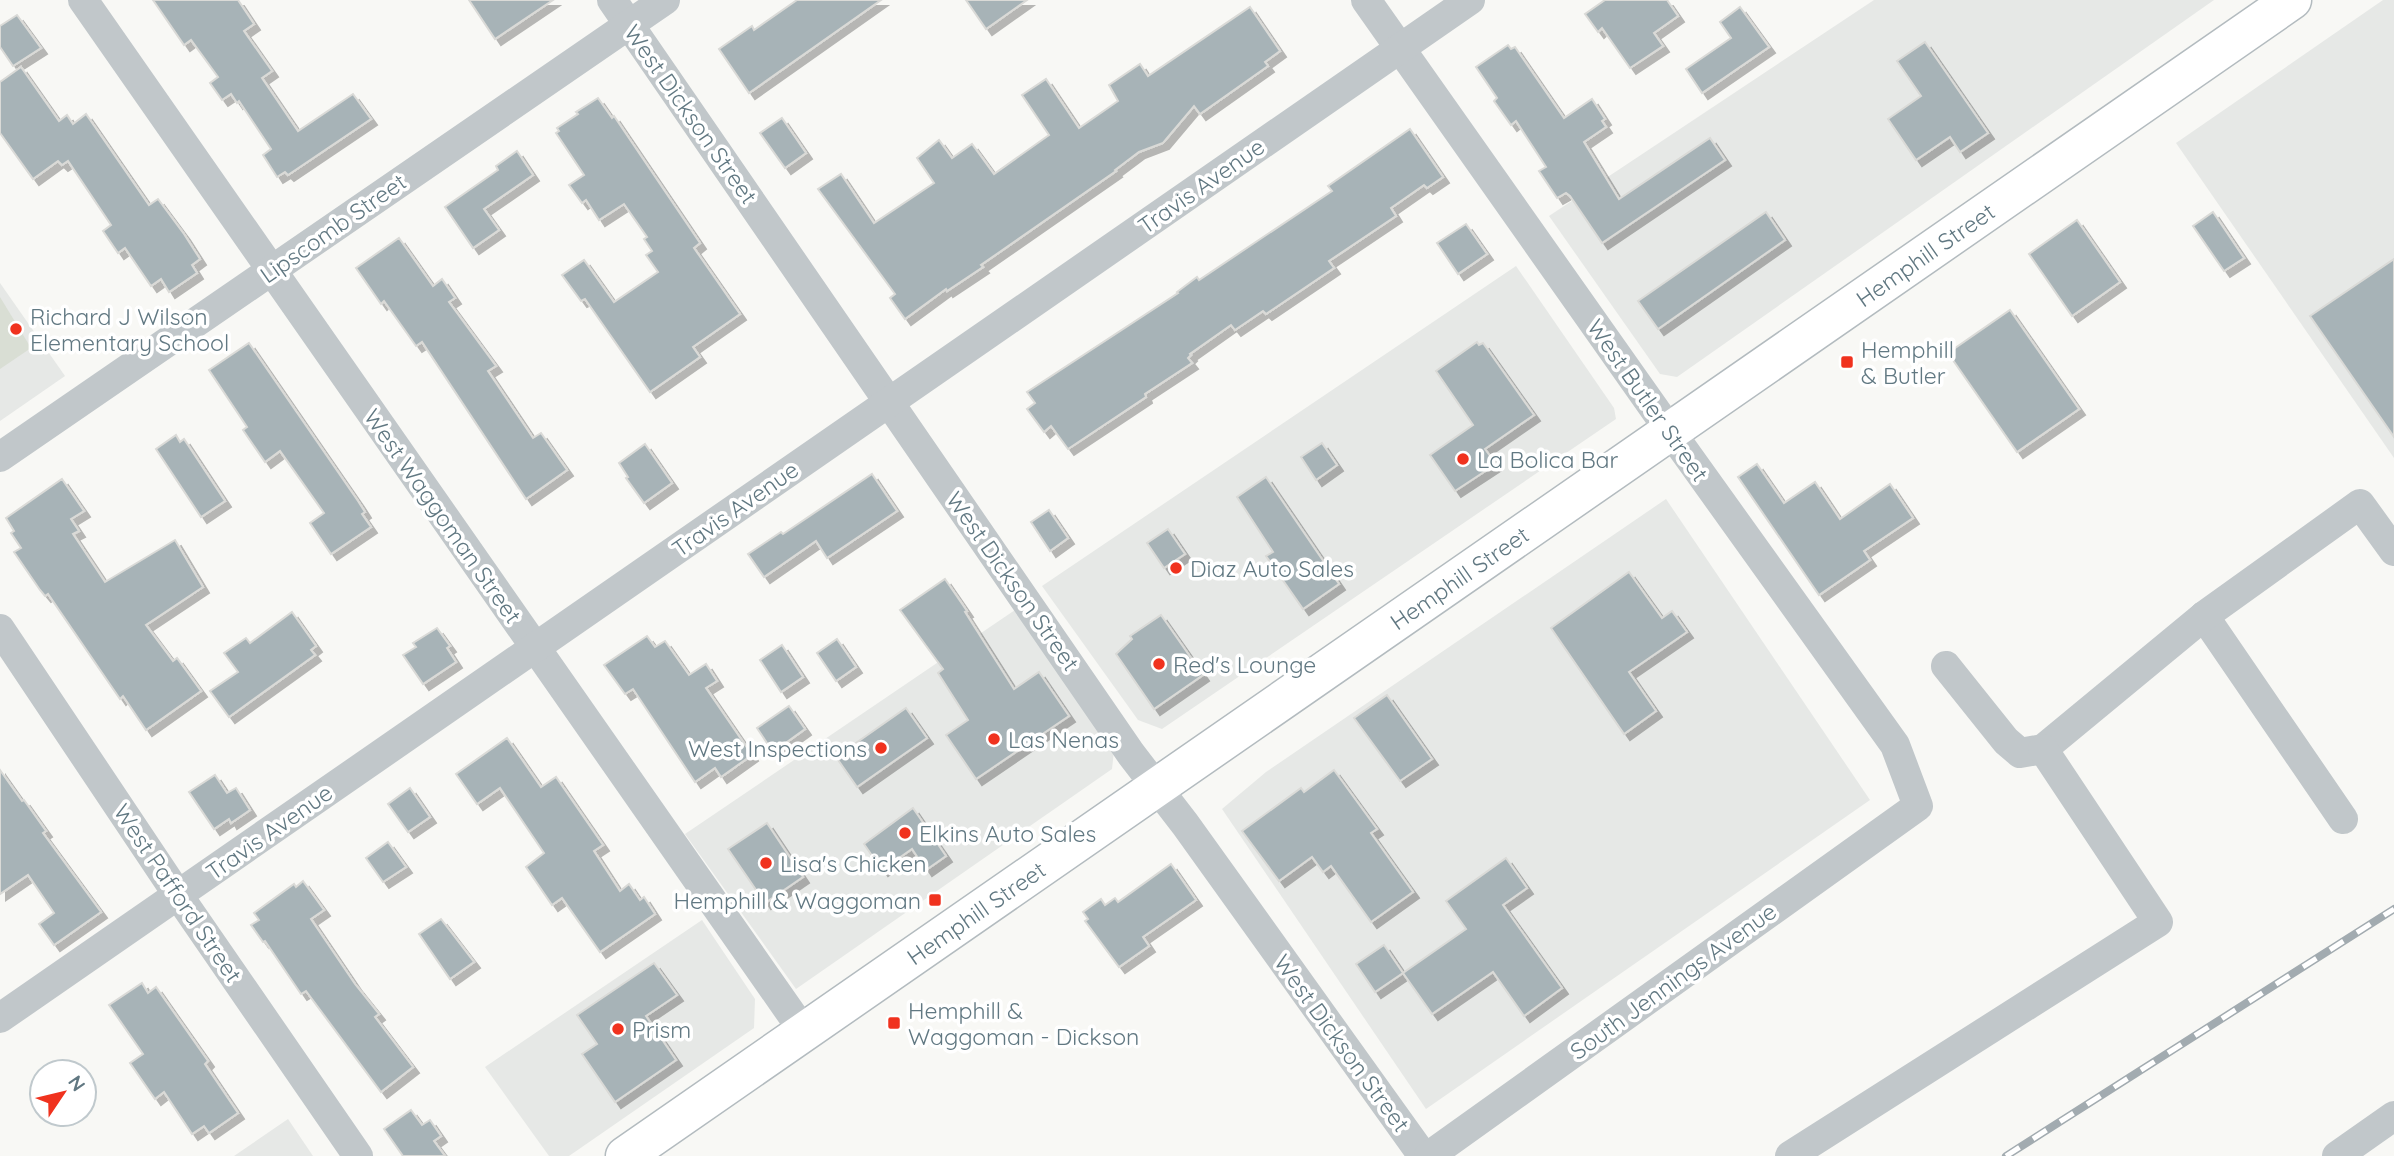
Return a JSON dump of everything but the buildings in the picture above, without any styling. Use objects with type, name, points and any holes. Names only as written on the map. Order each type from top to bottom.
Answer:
[{"type":"main road","name":"Hemphill Street","points":[[625,1156],[2292,0]]},
{"type":"street","name":"West Waggoman Street","points":[[83,0],[804,1032]]},
{"type":"street","name":"West Dickson Street","points":[[612,0],[1131,754],[1423,1156]]},
{"type":"street","name":"Lipscomb Street","points":[[0,457],[666,0]]},
{"type":"street","name":"West Butler Street","points":[[1366,0],[1895,745],[1918,806]]},
{"type":"street","name":"Travis Avenue","points":[[0,1018],[1470,0]]},
{"type":"street","points":[[1946,666],[2020,753],[2043,749],[2204,615],[2360,504],[2394,551]]},
{"type":"street","points":[[2204,615],[2343,819]]},
{"type":"street","name":"West Pafford Street","points":[[0,629],[178,895],[358,1156]]},
{"type":"street","points":[[1790,1156],[2158,922],[2043,749]]},
{"type":"street","name":"South Jennings Avenue","points":[[1429,1156],[1918,806]]},
{"type":"street","points":[[2337,1156],[2394,1116]]},
{"type":"shaded area","points":[[1874,0],[2214,0],[1677,377],[1660,374],[1549,216]]},
{"type":"shaded area","points":[[2383,0],[2394,0],[2394,458],[2176,143]]},
{"type":"shaded area","points":[[1516,266],[1614,408],[1616,419],[1162,729],[1138,720],[1042,586]]},
{"type":"shaded area","name":"Richard J Wilson Elementary School","points":[[0,283],[65,376],[0,421]]},
{"type":"shaded area","points":[[0,297],[31,348],[0,369]]},
{"type":"shaded area","points":[[1666,499],[1870,800],[1426,1109],[1222,809],[1266,772]]},
{"type":"shaded area","points":[[1015,610],[1114,751],[1112,769],[796,989],[685,834]]},
{"type":"shaded area","points":[[702,920],[755,999],[754,1028],[569,1156],[549,1156],[485,1067]]},
{"type":"shaded area","points":[[288,1119],[313,1156],[234,1156]]},
{"type":"railway","points":[[2006,1156],[2394,909]]},
{"type":"place","name":"Richard J Wilson Elementary School","points":[[16,329]]},
{"type":"place","name":"Hemphill & Butler","points":[[1847,362]]},
{"type":"place","name":"La Bolica Bar","points":[[1463,459]]},
{"type":"place","name":"Diaz Auto Sales","points":[[1176,568]]},
{"type":"place","name":"Red's Lounge","points":[[1159,664]]},
{"type":"place","name":"Las Nenas","points":[[994,739]]},
{"type":"place","name":"West Inspections","points":[[881,748]]},
{"type":"place","name":"Elkins Auto Sales","points":[[905,833]]},
{"type":"place","name":"Lisa's Chicken","points":[[766,863]]},
{"type":"place","name":"Hemphill & Waggoman","points":[[935,900]]},
{"type":"place","name":"Hemphill & Waggoman - Dickson","points":[[894,1023]]},
{"type":"place","name":"Prism","points":[[618,1029]]}]
